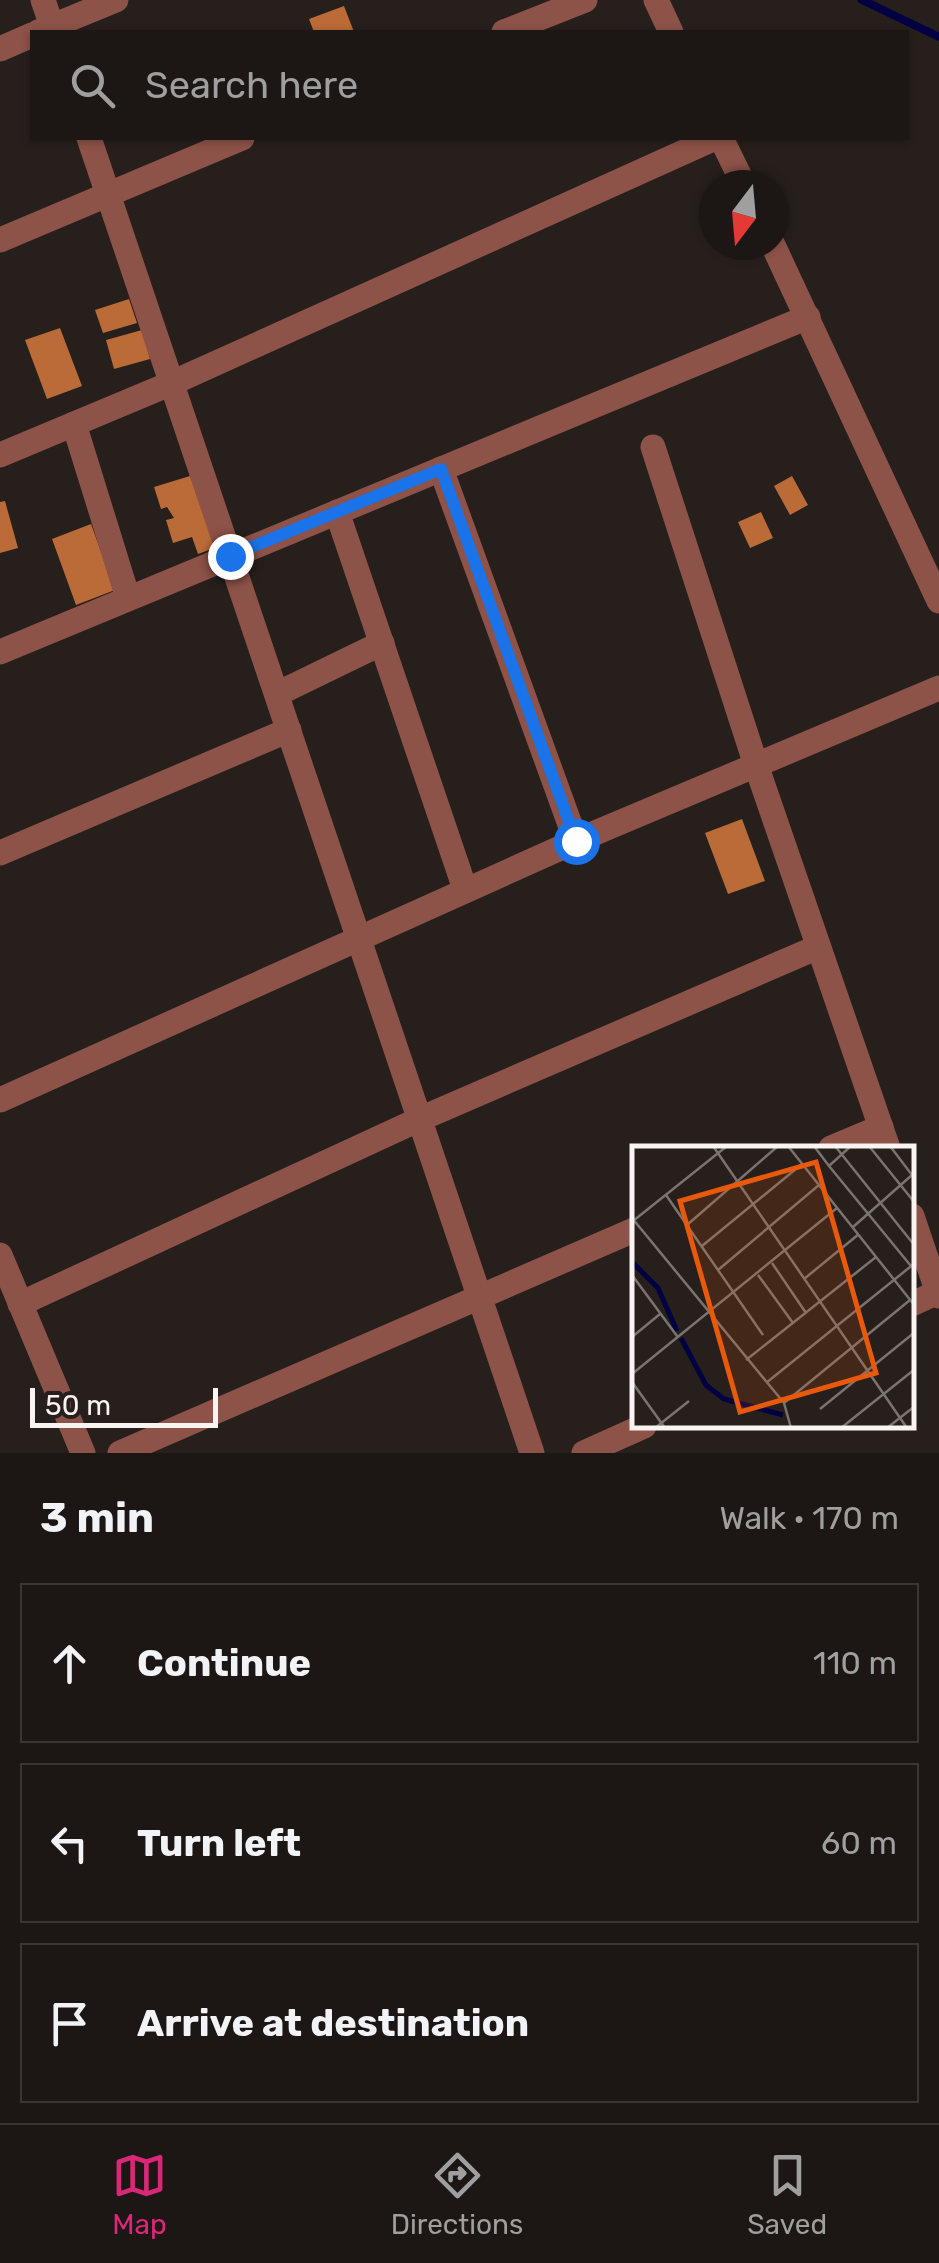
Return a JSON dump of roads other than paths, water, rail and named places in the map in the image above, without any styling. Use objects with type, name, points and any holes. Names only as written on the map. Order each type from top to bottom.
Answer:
[{"type":"street","points":[[43,0],[44,30]]},
{"type":"street","points":[[48,30],[116,0]]},
{"type":"street","points":[[509,30],[586,0]]},
{"type":"street","points":[[656,0],[670,30]]},
{"type":"street","points":[[0,49],[30,37]]},
{"type":"street","points":[[90,140],[532,1453]]},
{"type":"street","points":[[0,240],[108,191],[237,140]]},
{"type":"street","points":[[0,454],[172,384],[714,140]]},
{"type":"street","points":[[719,140],[736,170]]},
{"type":"street","points":[[780,260],[939,601]]},
{"type":"street","points":[[0,652],[808,317]]},
{"type":"street","points":[[74,424],[128,598]]},
{"type":"street","points":[[653,447],[755,762],[884,1138],[842,1146]]},
{"type":"street","points":[[441,469],[576,841]]},
{"type":"street","points":[[337,512],[465,890]]},
{"type":"street","points":[[277,694],[382,644]]},
{"type":"street","points":[[0,1100],[358,936],[755,762],[939,688]]},
{"type":"street","points":[[0,854],[289,730]]},
{"type":"street","points":[[20,1304],[420,1119],[818,947]]},
{"type":"street","points":[[914,1222],[938,1294],[914,1303]]},
{"type":"street","points":[[120,1453],[632,1231]]},
{"type":"street","points":[[0,1255],[83,1453]]},
{"type":"street","points":[[584,1453],[640,1428]]},
{"type":"waterway","points":[[862,0],[939,37]]}]
